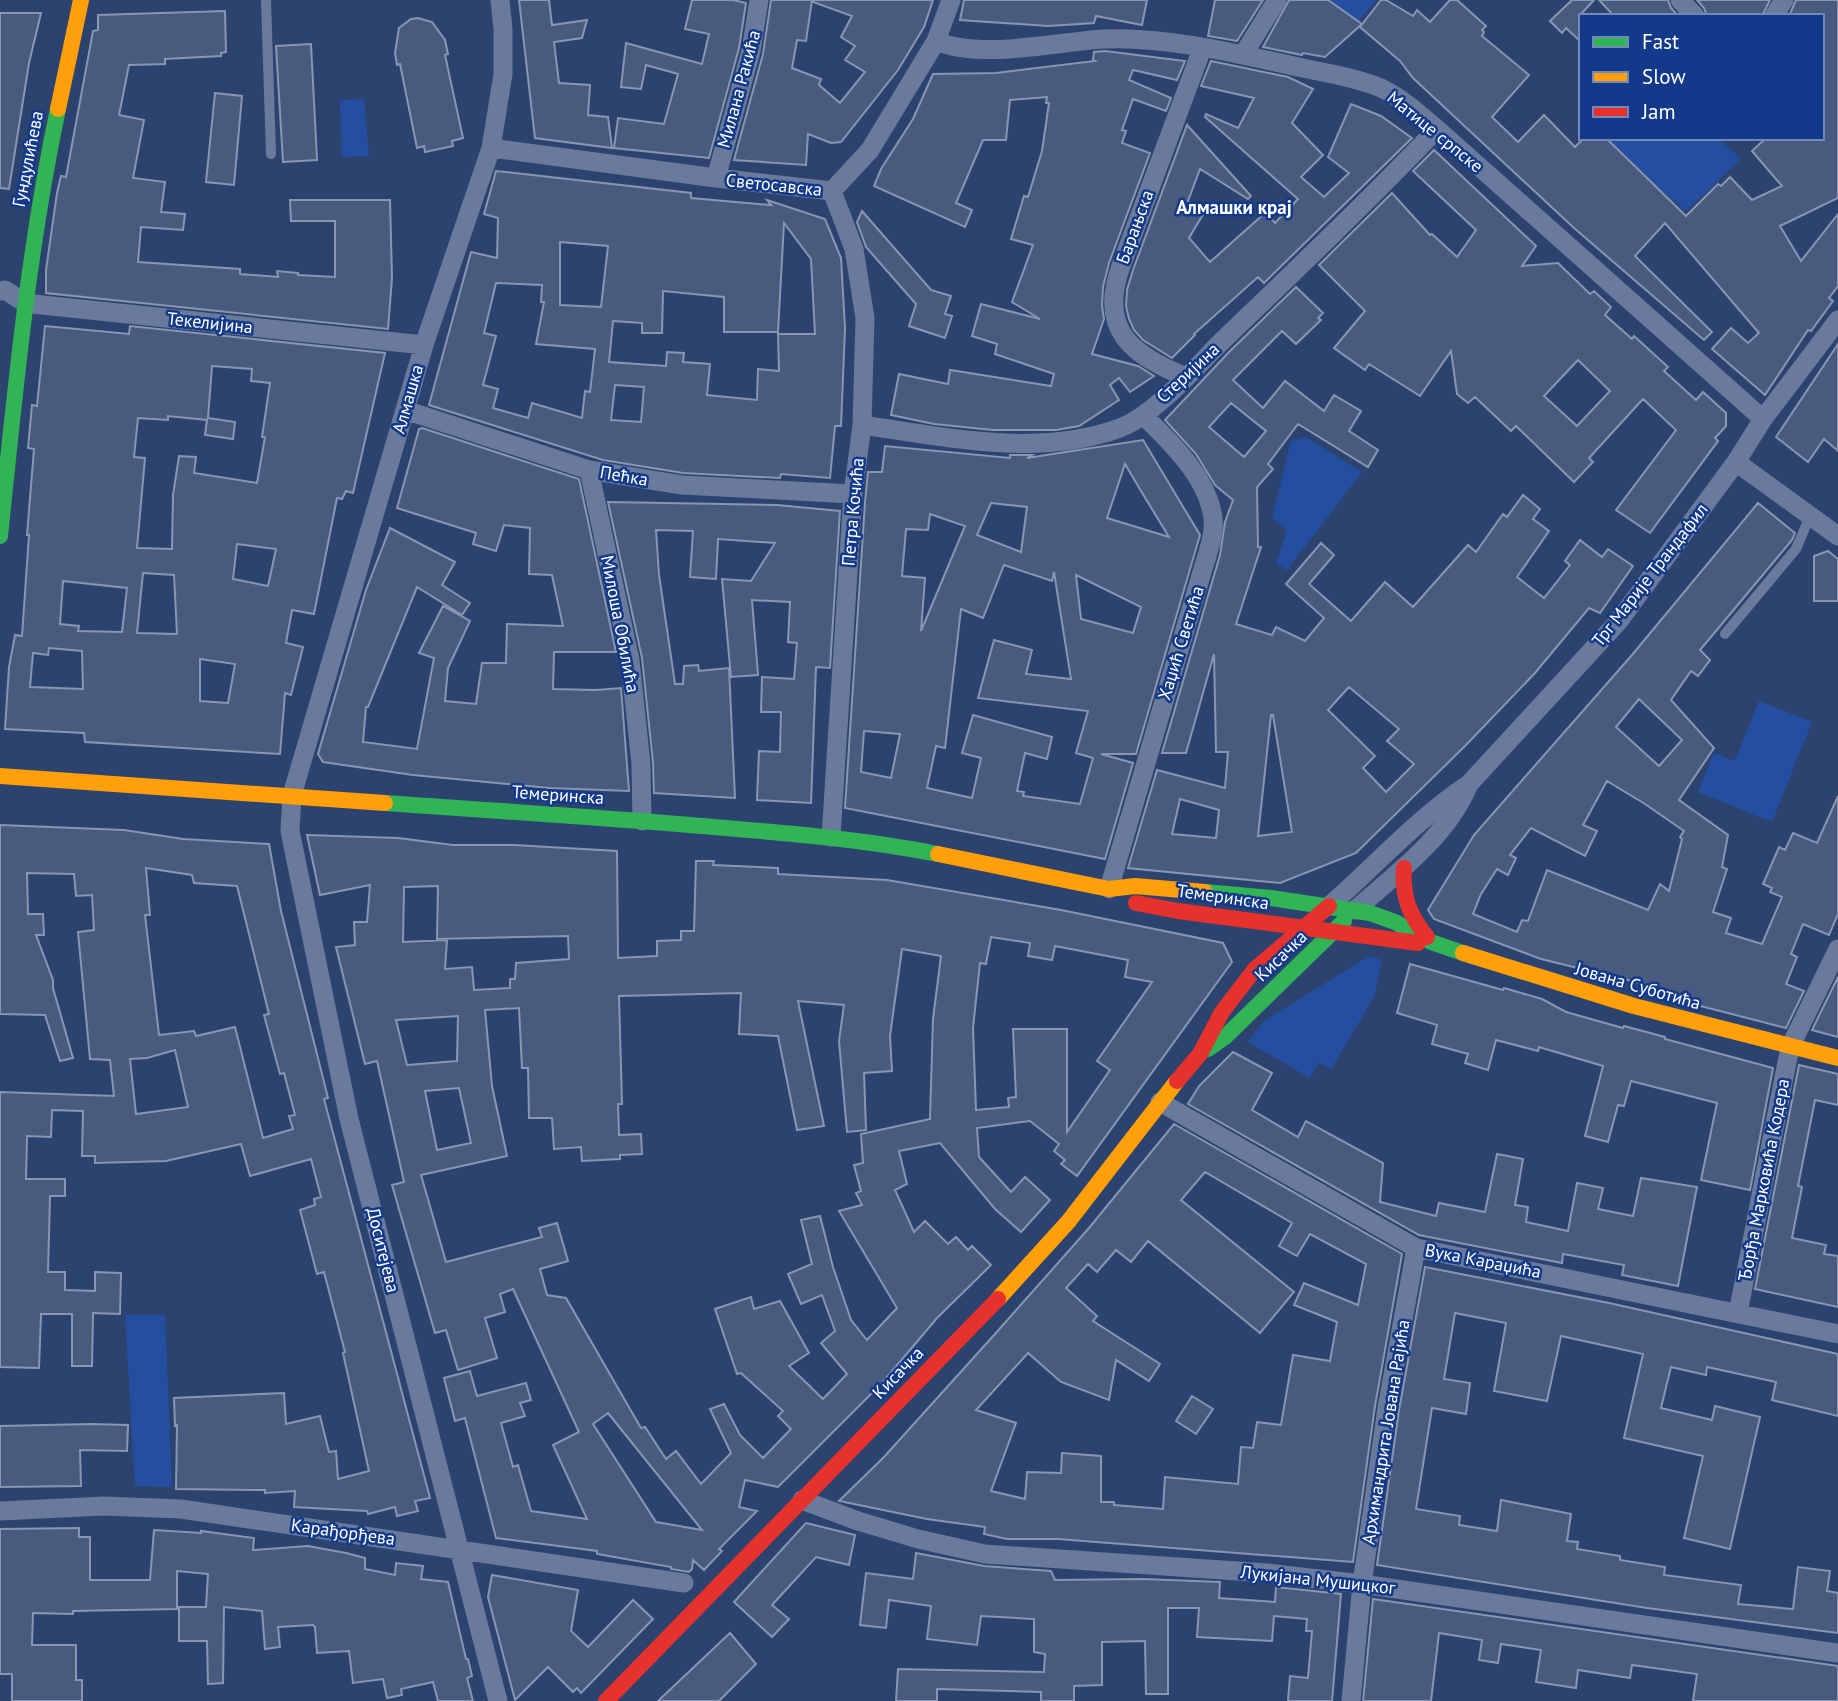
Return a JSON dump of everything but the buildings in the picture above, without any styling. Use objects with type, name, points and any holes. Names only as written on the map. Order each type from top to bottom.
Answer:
[{"type":"main road","name":"Гундулићева","points":[[0,536],[25,303],[41,190],[81,0]]},
{"type":"main road","name":"Темеринска","points":[[0,776],[292,795],[831,837],[888,844],[1108,889],[1137,903],[1234,919],[1335,930]]},
{"type":"main road","points":[[1404,868],[1403,894],[1406,907],[1416,925],[1431,942]]},
{"type":"main road","name":"Темеринска","points":[[1108,889],[1135,886],[1329,906]]},
{"type":"main road","name":"Јована Суботића","points":[[1329,906],[1370,913],[1395,922],[1431,942],[1634,1006],[1838,1058]]},
{"type":"main road","name":"Кисачка","points":[[606,1701],[1017,1280],[1068,1222],[1160,1102],[1200,1055],[1222,1012],[1255,969],[1329,906]]},
{"type":"main road","name":"Кисачка","points":[[1200,1055],[1225,1037],[1355,910]]},
{"type":"main road","points":[[1234,919],[1249,933]]},
{"type":"main road","name":"Јована Суботића","points":[[1335,930],[1399,942],[1431,942]]},
{"type":"main road","points":[[1255,950],[1255,969]]},
{"type":"street","name":"Алмашка","points":[[292,795],[405,410],[491,148],[503,74],[500,0]]},
{"type":"street","name":"Милана Ракића","points":[[716,178],[751,51],[760,0]]},
{"type":"street","name":"Светосавска","points":[[491,148],[831,191],[870,150],[936,41],[951,0]]},
{"type":"street","points":[[1245,56],[1246,50],[1277,0]]},
{"type":"street","points":[[1680,0],[1693,14]]},
{"type":"street","name":"Матице српске","points":[[936,41],[947,46],[965,48],[1018,48],[1105,39],[1137,39],[1245,56],[1372,85],[1399,99],[1437,129],[1763,419]]},
{"type":"street","name":"Барањска","points":[[1186,377],[1153,363],[1130,344],[1117,325],[1112,296],[1202,49]]},
{"type":"street","name":"Стеријина","points":[[862,425],[979,442],[1013,443],[1078,439],[1118,428],[1143,415],[1186,377],[1350,218],[1437,129]]},
{"type":"street","name":"Петра Кочића","points":[[831,191],[853,249],[866,318],[862,425],[853,494],[831,837]]},
{"type":"street","name":"Текелијина","points":[[0,290],[5,290],[25,303],[425,345]]},
{"type":"street","name":"Трг Марије Трандафил","points":[[1329,906],[1449,797],[1469,784],[1618,622],[1736,462],[1763,419],[1838,320]]},
{"type":"street","name":"Пећка","points":[[405,410],[589,470],[682,485],[853,494]]},
{"type":"street","name":"Хаџић Светића","points":[[1108,889],[1202,572],[1213,520],[1209,500],[1194,472],[1143,415]]},
{"type":"street","points":[[1736,462],[1838,536]]},
{"type":"street","name":"Милоша Обилића","points":[[589,470],[630,660],[641,764],[642,821]]},
{"type":"street","name":"Трг Марије Трандафил","points":[[1355,910],[1404,868],[1447,825],[1469,784]]},
{"type":"street","name":"Доситејева","points":[[292,795],[290,831],[349,1118],[498,1701]]},
{"type":"street","name":"Ђорђа Марковића Кодера","points":[[1738,1313],[1791,1047],[1838,949]]},
{"type":"street","name":"Вука Караџића","points":[[1160,1102],[1416,1248],[1838,1334]]},
{"type":"street","name":"Архимандрита Јована Рајића","points":[[1351,1701],[1362,1584],[1387,1408],[1416,1248]]},
{"type":"street","name":"Лукијана Мушицког","points":[[802,1500],[894,1532],[985,1554],[1267,1573],[1362,1584],[1838,1653]]},
{"type":"street","name":"Карађорђева","points":[[0,1511],[104,1506],[181,1508],[684,1583]]},
{"type":"lane","points":[[266,0],[271,154]]},
{"type":"lane","points":[[1725,634],[1796,549],[1810,516]]},
{"type":"shaded area","points":[[1324,0],[1377,0],[1354,25]]},
{"type":"shaded area","points":[[364,99],[369,156],[342,157],[340,100]]},
{"type":"shaded area","points":[[1610,140],[1720,140],[1741,159],[1686,211],[1606,144]]},
{"type":"shaded area","points":[[1305,437],[1362,472],[1287,570],[1276,563],[1287,531],[1272,518],[1291,441]]},
{"type":"shaded area","points":[[1759,701],[1812,722],[1772,822],[1698,792],[1714,753],[1735,761]]},
{"type":"shaded area","points":[[1369,956],[1382,960],[1374,997],[1331,1069],[1319,1062],[1310,1078],[1248,1042],[1264,1021]]},
{"type":"shaded area","points":[[125,1315],[165,1315],[172,1487],[135,1486]]},
{"type":"traffic: fast","points":[[0,536],[30,268],[58,109]]},
{"type":"traffic: fast","points":[[385,803],[779,833],[858,841],[938,854]]},
{"type":"traffic: fast","points":[[1205,892],[1271,898],[1370,913],[1395,922],[1431,942],[1463,953]]},
{"type":"traffic: fast","points":[[1208,1049],[1225,1037],[1344,921]]},
{"type":"traffic: slow","points":[[58,109],[81,0]]},
{"type":"traffic: slow","points":[[0,776],[385,803]]},
{"type":"traffic: slow","points":[[938,854],[1109,889],[1135,886],[1205,892]]},
{"type":"traffic: slow","points":[[1463,953],[1634,1006],[1838,1058]]},
{"type":"traffic: slow","points":[[998,1299],[1068,1222],[1177,1081]]},
{"type":"traffic: jam","points":[[1404,868],[1404,888],[1408,905],[1427,937]]},
{"type":"traffic: jam","points":[[1136,903],[1418,943]]},
{"type":"traffic: jam","points":[[1177,1081],[1200,1054],[1222,1012],[1255,969],[1329,906]]},
{"type":"traffic: jam","points":[[606,1701],[998,1299]]},
{"type":"district","name":"Алмашки крај","points":[[1234,207]]}]
